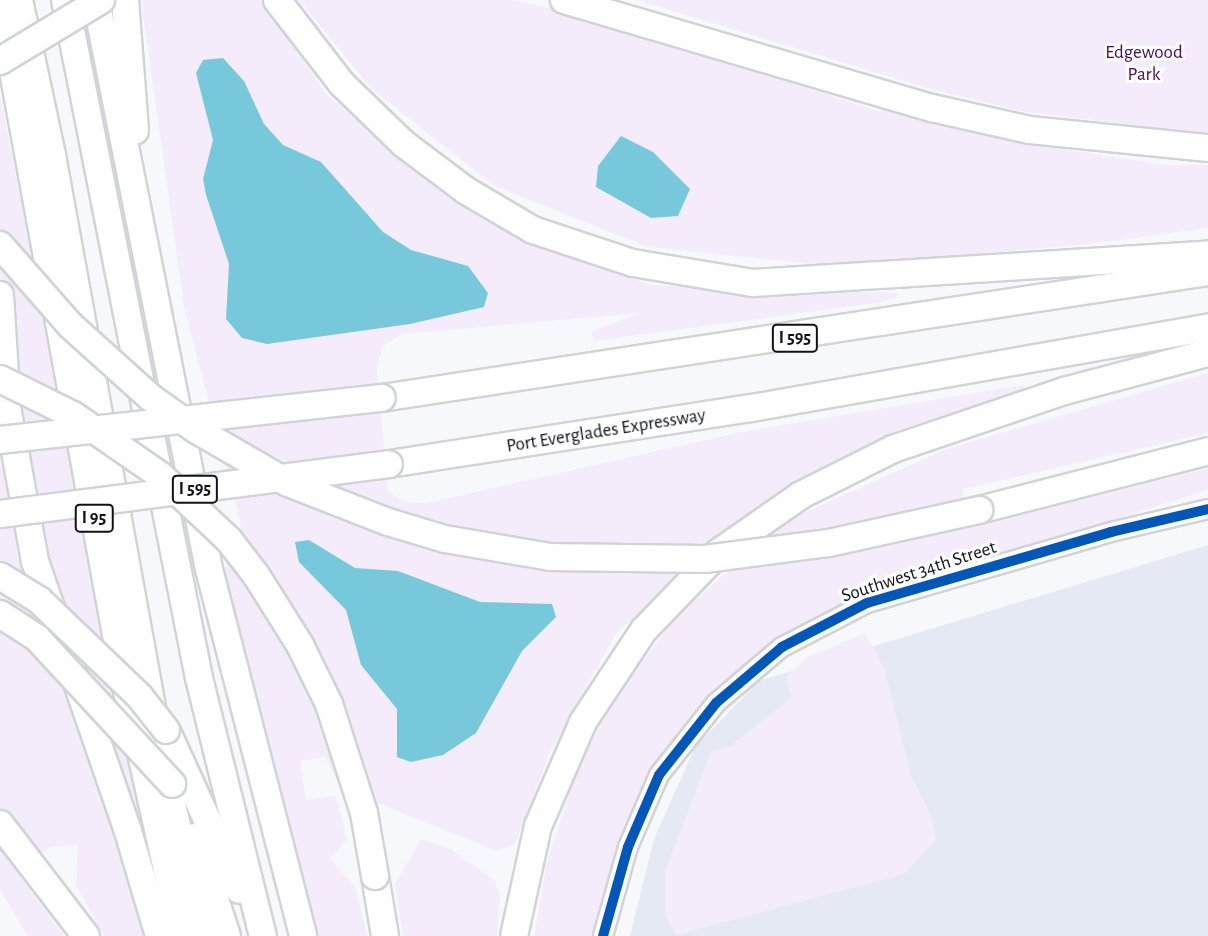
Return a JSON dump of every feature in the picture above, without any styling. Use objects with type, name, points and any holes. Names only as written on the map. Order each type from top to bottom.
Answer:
[{"type":"highway","name":"I 95","points":[[1,0],[118,648],[182,936]]},
{"type":"highway","points":[[19,0],[52,155],[162,762],[203,936]]},
{"type":"highway","points":[[65,0],[199,678],[263,936]]},
{"type":"highway","points":[[0,61],[98,0],[138,217],[209,569],[303,936]]},
{"type":"highway","points":[[125,0],[138,217]]},
{"type":"highway","points":[[277,0],[342,84],[404,144],[465,190],[533,230],[633,263],[753,283],[1208,254]]},
{"type":"highway","points":[[564,0],[932,108],[1030,130],[1208,148]]},
{"type":"highway","points":[[0,245],[79,334],[195,429],[288,483],[388,522],[445,539],[550,557],[705,559],[829,542],[979,510],[1208,451]]},
{"type":"highway","name":"I 595","points":[[0,440],[382,398],[1208,272]]},
{"type":"highway","points":[[0,295],[7,407],[35,561],[127,828],[159,936]]},
{"type":"highway","name":"Port Everglades Expressway","points":[[0,514],[389,464],[752,408],[1208,328]]},
{"type":"highway","points":[[514,936],[538,825],[583,722],[644,630],[718,553],[801,495],[893,449],[1032,401],[1208,353]]},
{"type":"highway","points":[[0,379],[73,415],[160,476],[229,540],[256,575],[300,645],[329,704],[352,771],[385,936]]},
{"type":"highway","points":[[0,576],[38,600],[66,625],[140,698],[166,730],[238,886],[251,936]]},
{"type":"highway","points":[[0,614],[37,638],[172,784],[227,936]]},
{"type":"highway","points":[[0,824],[61,899],[86,936]]},
{"type":"street","name":"Southwest 34th Street","points":[[603,936],[628,846],[665,766],[716,702],[782,647],[867,603],[1111,532],[1208,509]]},
{"type":"shaded area","points":[[1208,545],[1208,936],[630,936],[654,839],[695,747],[759,681]]},
{"type":"green space","points":[[141,0],[261,0],[326,94],[454,198],[557,253],[652,285],[897,293],[897,297],[876,303],[594,341],[591,332],[640,313],[401,334],[383,346],[377,367],[388,492],[406,502],[427,503],[737,433],[1023,385],[1026,389],[902,429],[796,480],[671,582],[614,636],[549,755],[515,844],[497,851],[379,804],[347,799],[325,757],[300,761],[306,800],[336,796],[347,840],[330,859],[356,888],[367,936],[306,936],[224,572],[241,524],[184,307]]},
{"type":"green space","points":[[299,0],[511,0],[581,15],[878,111],[890,109],[1036,145],[1164,165],[1208,165],[1208,228],[1098,243],[835,266],[648,247],[493,185],[371,88]]},
{"type":"green space","name":"Edgewood Park","points":[[637,0],[1208,0],[1208,134],[1020,111],[927,88]]},
{"type":"green space","points":[[0,96],[169,936],[104,936],[76,885],[78,845],[51,847],[14,868],[64,936],[28,936],[0,890]]},
{"type":"green space","points":[[1208,373],[1208,433],[963,489],[966,529],[1208,468],[1208,490],[828,610],[763,649],[693,714],[627,821],[594,936],[534,936],[547,861],[581,759],[624,687],[670,625],[715,582],[795,517],[946,449]]},
{"type":"green space","points":[[865,633],[884,668],[911,776],[931,816],[936,839],[904,874],[676,935],[665,917],[665,871],[711,752],[731,746],[791,698],[786,678],[806,658]]},
{"type":"green space","points":[[421,839],[451,849],[495,881],[500,895],[497,936],[403,936],[395,884]]},
{"type":"water","points":[[223,58],[244,81],[264,124],[283,145],[321,162],[383,232],[411,250],[468,266],[488,293],[484,307],[410,324],[267,344],[242,338],[226,319],[229,264],[203,179],[213,140],[196,73],[203,60]]},
{"type":"water","points":[[621,136],[653,152],[690,189],[678,216],[651,218],[596,187],[598,166]]},
{"type":"water","points":[[309,540],[355,568],[398,571],[480,602],[552,604],[556,617],[522,651],[476,733],[443,755],[411,762],[397,757],[397,709],[361,665],[346,610],[299,562],[295,542]]},
{"type":"cycle path","points":[[603,936],[628,847],[659,775],[716,703],[782,647],[867,603],[1111,532],[1208,509]]}]
